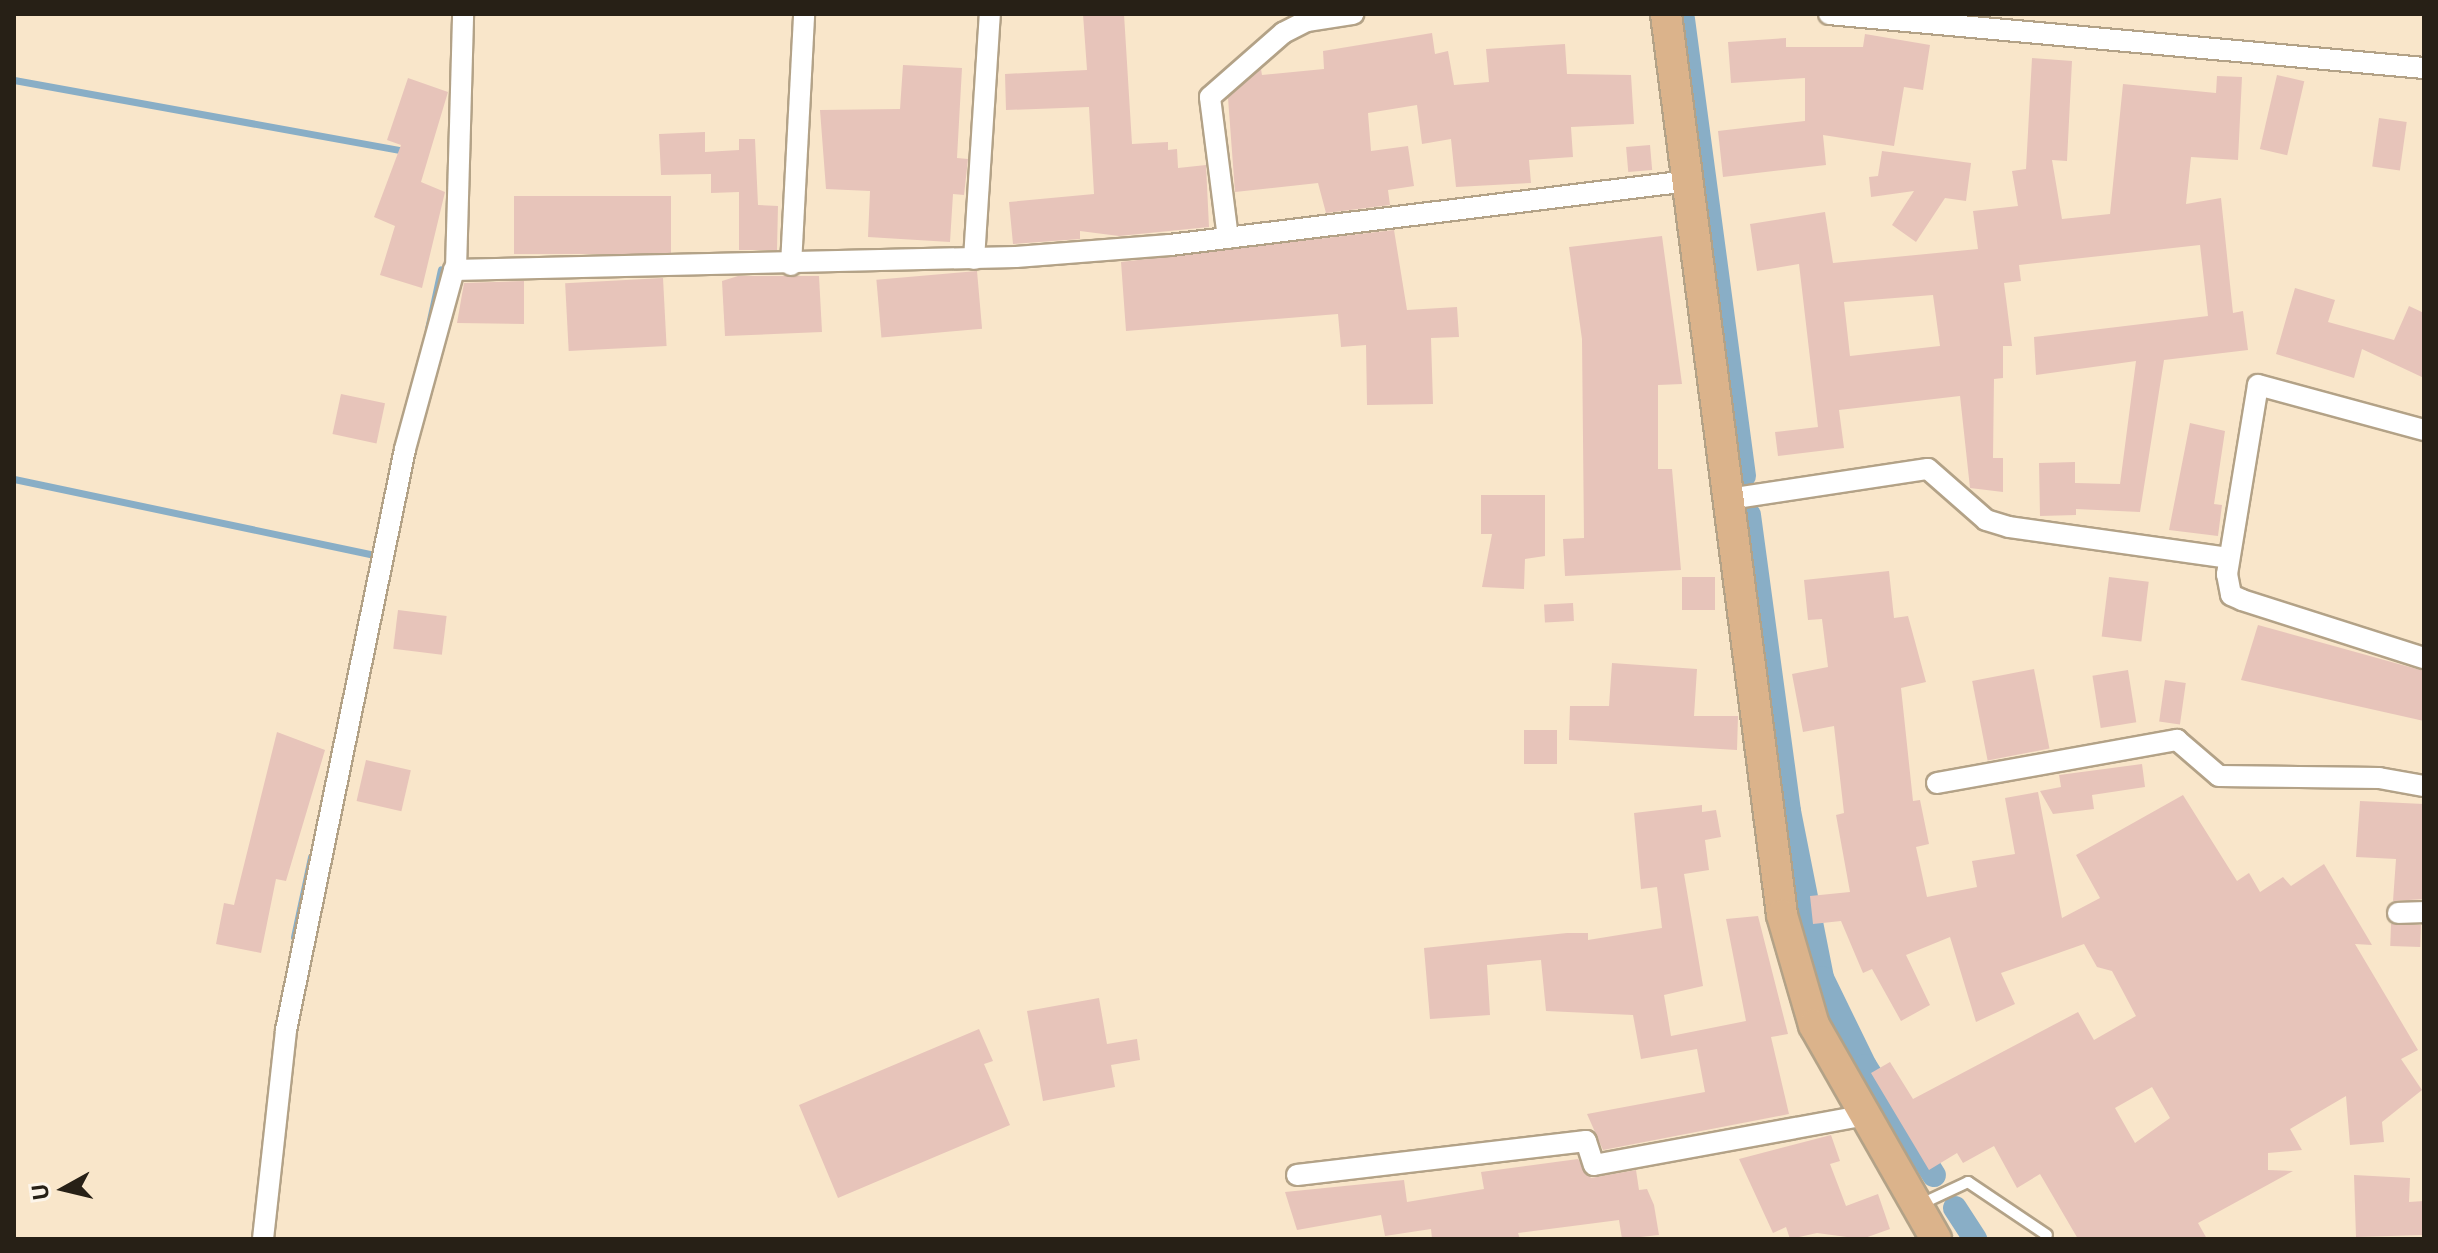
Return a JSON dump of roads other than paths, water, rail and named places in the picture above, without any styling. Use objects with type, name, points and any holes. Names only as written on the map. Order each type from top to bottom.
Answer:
[{"type":"main road","points":[[1666,14],[1782,915],[1814,1025],[1860,1116],[1936,1239]]},
{"type":"street","points":[[263,1239],[286,1030],[405,449],[456,269],[463,14]]},
{"type":"street","points":[[791,265],[804,14]]},
{"type":"street","points":[[974,259],[990,14]]},
{"type":"street","points":[[1228,238],[1210,97],[1283,33],[1307,21],[1353,14]]},
{"type":"street","points":[[1829,14],[2424,68]]},
{"type":"street","points":[[456,269],[791,265],[974,259],[1228,238],[1688,181]]},
{"type":"street","points":[[2424,430],[2275,384],[2258,385],[2229,558],[2231,595],[2424,658]]},
{"type":"street","points":[[1729,499],[1928,469],[1954,484],[1986,520],[2009,527],[2229,558]]},
{"type":"street","points":[[1937,783],[2177,740],[2219,776],[2379,778],[2424,786]]},
{"type":"street","points":[[2398,913],[2424,912]]},
{"type":"street","points":[[1297,1175],[1586,1141],[1594,1165],[1860,1116]]},
{"type":"lane","points":[[1915,1206],[1968,1182],[2047,1235]]},
{"type":"waterway","points":[[1683,19],[1744,476]]},
{"type":"waterway","points":[[14,80],[406,151]]},
{"type":"waterway","points":[[428,329],[441,269]]},
{"type":"waterway","points":[[14,479],[378,556]]},
{"type":"waterway","points":[[1749,515],[1789,811],[1822,978],[1865,1066],[1934,1175]]},
{"type":"waterway","points":[[294,937],[311,857]]},
{"type":"waterway","points":[[1955,1208],[1975,1239]]}]
